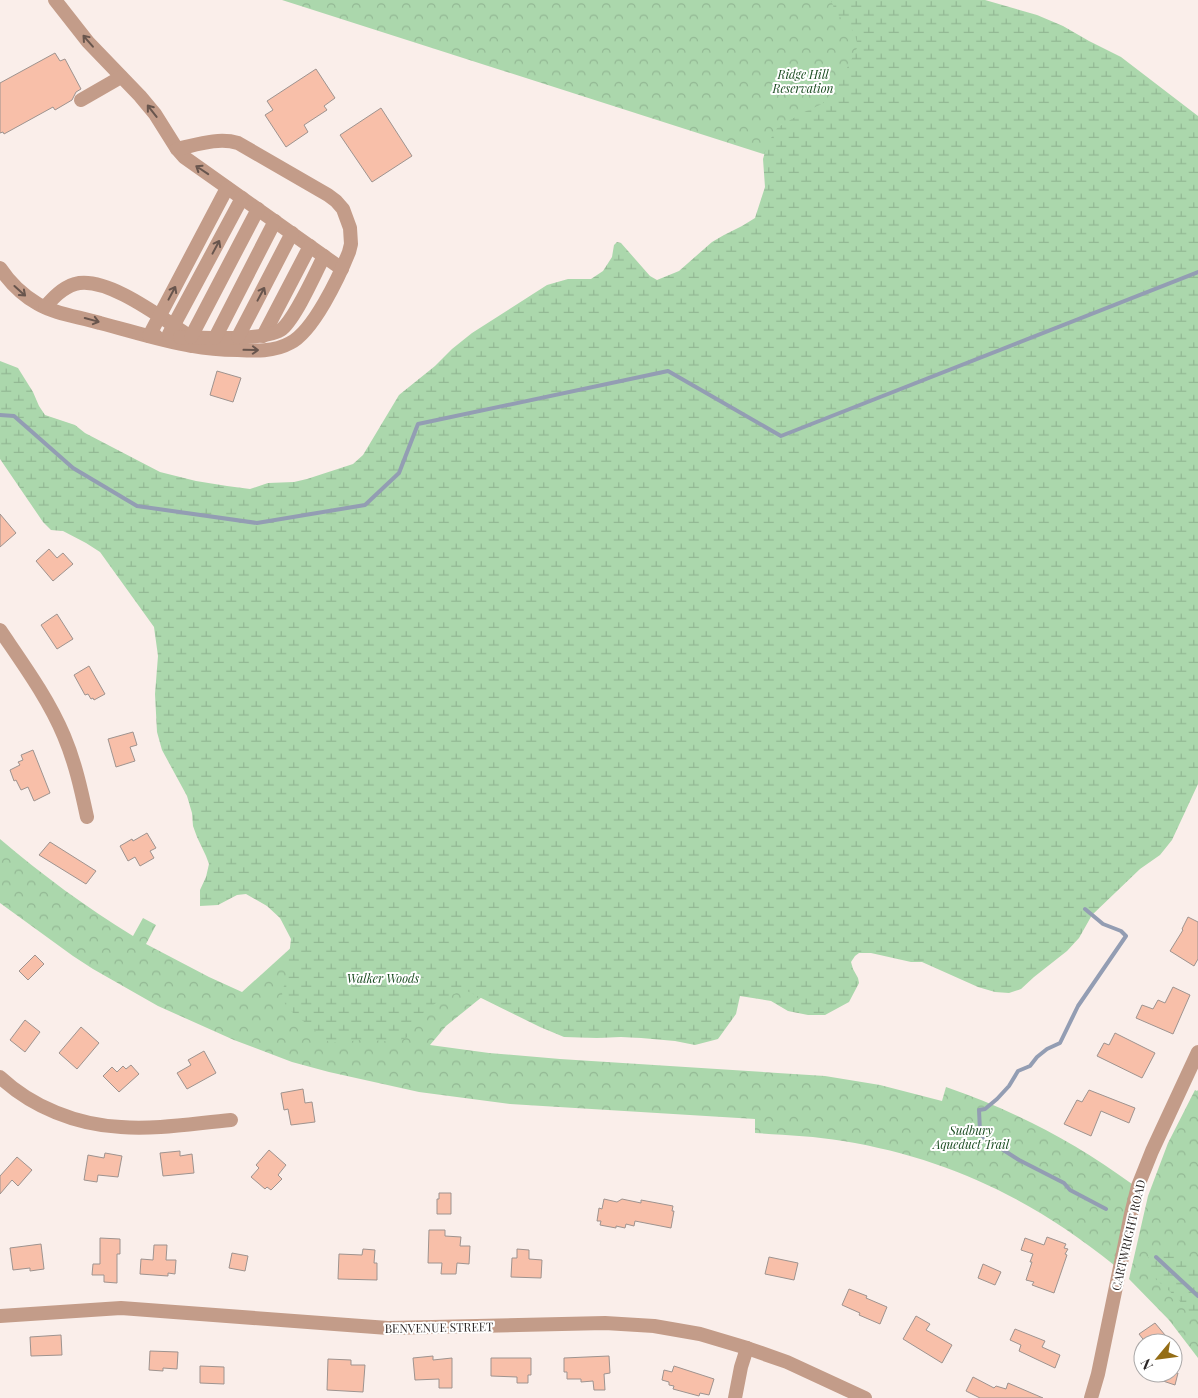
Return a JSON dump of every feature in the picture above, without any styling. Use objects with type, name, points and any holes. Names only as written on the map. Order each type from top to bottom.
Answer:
[{"type":"street","points":[[55,0],[88,42],[155,114],[177,150],[194,165],[342,268]]},
{"type":"street","points":[[81,100],[121,77]]},
{"type":"street","points":[[149,336],[170,331],[212,343],[259,351],[274,349],[290,343],[298,338],[321,308],[342,268],[351,244],[348,218],[343,209],[328,194],[244,146],[231,141],[217,141],[177,150]]},
{"type":"street","points":[[149,336],[227,188]]},
{"type":"street","points":[[170,331],[242,198]]},
{"type":"street","points":[[191,337],[258,209]]},
{"type":"street","points":[[212,343],[275,221]]},
{"type":"street","points":[[238,337],[292,233]]},
{"type":"street","points":[[263,336],[310,246]]},
{"type":"street","points":[[0,268],[11,283],[21,292],[45,307],[178,343],[212,343],[238,337],[263,336],[278,332],[288,322],[324,256]]},
{"type":"street","points":[[45,307],[59,292],[66,288],[80,283],[88,283],[122,294],[159,317],[170,331]]},
{"type":"street","points":[[0,630],[5,648],[45,700],[56,718],[78,774],[87,817]]},
{"type":"street","name":"CARTWRIGHT ROAD","points":[[1091,1398],[1098,1374],[1138,1186],[1152,1151],[1198,1052]]},
{"type":"street","points":[[0,1077],[28,1099],[49,1110],[101,1125],[121,1128],[231,1120]]},
{"type":"street","name":"BENVENUE STREET","points":[[0,1316],[121,1308],[388,1328],[604,1323],[654,1326],[688,1331],[747,1348],[787,1362],[865,1398]]},
{"type":"street","points":[[735,1398],[747,1348]]},
{"type":"green space","name":"Ridge Hill Reservation","points":[[282,0],[875,0],[832,176]]},
{"type":"green space","name":"Walker Woods","points":[[831,0],[985,0],[1037,15],[1063,26],[1121,57],[1198,116],[1198,784],[1172,840],[1160,855],[1140,869],[1092,915],[1079,938],[1067,951],[1021,989],[1009,993],[995,992],[978,987],[922,962],[911,962],[871,953],[859,953],[851,962],[859,983],[849,1002],[825,1015],[808,1015],[788,1011],[771,1001],[740,996],[736,1014],[718,1039],[695,1045],[641,1038],[564,1037],[465,990],[434,1004],[423,1013],[413,1030],[404,1039],[391,1042],[364,1040],[330,1043],[286,1007],[282,994],[287,973],[291,939],[280,918],[267,906],[246,894],[237,895],[218,905],[200,906],[200,890],[209,864],[193,826],[192,813],[187,796],[162,750],[157,732],[155,694],[158,656],[154,627],[100,552],[63,531],[51,530],[43,522],[0,459],[0,361],[18,368],[45,415],[75,425],[85,433],[160,472],[196,481],[250,489],[268,483],[294,482],[307,479],[353,464],[363,455],[399,395],[435,366],[452,349],[472,333],[547,285],[568,279],[591,279],[603,271],[612,257],[614,245],[617,242],[621,243],[650,276],[657,280],[679,271],[712,242],[755,218],[765,187],[763,159],[767,145],[777,128],[822,104],[838,86],[858,46],[854,32],[836,14]]},
{"type":"green space","name":"Sudbury Aqueduct Trail","points":[[0,839],[48,878],[133,936],[143,918],[156,925],[146,944],[242,992],[326,916],[493,988],[446,1026],[430,1045],[489,1053],[560,1059],[825,1076],[880,1085],[942,1101],[946,1087],[971,1096],[1043,1128],[1088,1154],[1132,1184],[1114,1265],[1083,1241],[1020,1201],[953,1170],[918,1158],[843,1141],[755,1133],[755,1119],[510,1104],[419,1092],[292,1062],[234,1040],[158,1006],[93,969],[0,903]]},
{"type":"green space","points":[[1195,1090],[1198,1090],[1198,1358],[1183,1338],[1183,1333],[1179,1333],[1169,1320],[1129,1279],[1148,1196],[1168,1143]]},
{"type":"green space","points":[[1161,1250],[1174,1250],[1192,1263],[1198,1270],[1198,1321],[1175,1296],[1152,1276],[1146,1262],[1150,1255]]},
{"type":"building","points":[[55,53],[60,61],[65,59],[81,89],[76,92],[72,100],[55,110],[53,107],[4,134],[3,132],[0,133],[0,83]]},
{"type":"building","points":[[316,69],[335,98],[324,106],[327,110],[304,125],[308,132],[286,147],[265,115],[273,110],[267,101]]},
{"type":"building","points":[[381,108],[412,156],[372,182],[340,135]]},
{"type":"building","points":[[217,371],[241,378],[233,402],[210,395]]},
{"type":"building","points":[[0,514],[16,533],[0,547]]},
{"type":"building","points":[[49,549],[57,558],[63,553],[73,564],[53,581],[36,561]]},
{"type":"building","points":[[57,614],[73,639],[57,649],[41,625]]},
{"type":"building","points":[[89,666],[105,694],[94,700],[88,694],[85,695],[74,675]]},
{"type":"building","points":[[133,732],[137,745],[130,747],[135,761],[116,767],[108,739]]},
{"type":"building","points":[[33,750],[50,793],[34,801],[28,787],[21,790],[16,780],[14,781],[10,770],[20,765],[18,762],[23,760],[21,755]]},
{"type":"building","points":[[147,833],[156,848],[150,851],[154,858],[140,866],[135,857],[128,861],[120,846]]},
{"type":"building","points":[[50,842],[96,871],[86,884],[39,855]]},
{"type":"building","points":[[1188,917],[1198,922],[1198,959],[1194,966],[1170,951],[1183,930]]},
{"type":"building","points":[[35,955],[44,964],[28,980],[19,971]]},
{"type":"building","points":[[1173,987],[1190,995],[1173,1034],[1136,1018],[1142,1005],[1153,1009],[1158,1000],[1165,1003]]},
{"type":"building","points":[[25,1020],[40,1032],[25,1052],[10,1040]]},
{"type":"building","points":[[81,1027],[99,1043],[77,1069],[59,1053]]},
{"type":"building","points":[[1115,1033],[1155,1053],[1142,1078],[1097,1056],[1104,1043],[1109,1045]]},
{"type":"building","points":[[204,1051],[216,1073],[187,1089],[177,1073],[191,1065],[188,1060]]},
{"type":"building","points":[[131,1065],[139,1074],[119,1092],[103,1076],[112,1067],[117,1072],[123,1066],[126,1069]]},
{"type":"building","points":[[303,1089],[305,1103],[312,1102],[315,1122],[291,1125],[288,1109],[284,1110],[281,1093]]},
{"type":"building","points":[[1089,1090],[1135,1108],[1129,1123],[1101,1111],[1091,1136],[1064,1124],[1077,1100],[1082,1102]]},
{"type":"building","points":[[269,1150],[286,1165],[278,1175],[282,1179],[271,1190],[267,1187],[265,1189],[251,1177],[259,1168],[256,1165]]},
{"type":"building","points":[[180,1151],[180,1156],[192,1154],[194,1173],[163,1176],[160,1153]]},
{"type":"building","points":[[105,1153],[122,1156],[118,1177],[98,1175],[97,1182],[84,1180],[88,1155],[104,1158]]},
{"type":"building","points":[[17,1157],[32,1170],[18,1186],[12,1180],[0,1194],[0,1176]]},
{"type":"building","points":[[439,1193],[451,1193],[451,1214],[437,1214]]},
{"type":"building","points":[[604,1199],[617,1202],[622,1199],[641,1203],[641,1200],[673,1206],[671,1228],[635,1221],[634,1226],[626,1224],[625,1228],[600,1225],[601,1221],[597,1221],[599,1208],[602,1209]]},
{"type":"building","points":[[429,1230],[445,1230],[445,1236],[461,1237],[460,1246],[470,1246],[469,1264],[457,1263],[456,1274],[441,1274],[442,1263],[428,1263]]},
{"type":"building","points":[[1047,1237],[1066,1244],[1064,1248],[1068,1249],[1054,1293],[1032,1285],[1034,1282],[1026,1280],[1033,1254],[1021,1250],[1025,1238],[1044,1245]]},
{"type":"building","points":[[100,1238],[120,1239],[120,1254],[117,1254],[117,1283],[104,1282],[104,1275],[92,1275],[93,1264],[100,1264]]},
{"type":"building","points":[[41,1244],[44,1269],[30,1271],[30,1268],[13,1270],[10,1248]]},
{"type":"building","points":[[154,1245],[167,1245],[166,1260],[176,1260],[175,1274],[168,1273],[168,1276],[140,1274],[141,1259],[153,1260]]},
{"type":"building","points":[[363,1249],[375,1250],[374,1263],[377,1263],[377,1280],[338,1279],[339,1254],[362,1255]]},
{"type":"building","points":[[517,1249],[529,1250],[529,1259],[542,1260],[541,1278],[511,1277],[512,1258],[517,1258]]},
{"type":"building","points":[[232,1253],[248,1256],[245,1271],[229,1268]]},
{"type":"building","points":[[769,1257],[798,1263],[794,1280],[765,1274]]},
{"type":"building","points":[[983,1264],[1001,1272],[995,1285],[978,1278]]},
{"type":"building","points":[[849,1289],[887,1307],[880,1324],[842,1305]]},
{"type":"building","points":[[916,1316],[930,1324],[926,1330],[952,1345],[942,1363],[903,1339]]},
{"type":"building","points":[[1155,1323],[1163,1333],[1140,1333]]},
{"type":"building","points":[[1015,1329],[1045,1341],[1042,1347],[1060,1355],[1055,1368],[1019,1351],[1021,1345],[1010,1340]]},
{"type":"building","points":[[61,1335],[62,1355],[31,1356],[30,1337]]},
{"type":"building","points":[[150,1351],[178,1352],[177,1369],[149,1370]]},
{"type":"building","points":[[433,1356],[433,1360],[452,1358],[452,1388],[439,1388],[439,1379],[415,1380],[413,1358]]},
{"type":"building","points":[[609,1356],[610,1373],[604,1374],[605,1390],[594,1390],[593,1381],[581,1382],[581,1379],[567,1379],[567,1372],[564,1372],[564,1358]]},
{"type":"building","points":[[491,1358],[531,1358],[531,1375],[528,1375],[528,1383],[517,1383],[517,1377],[491,1376]]},
{"type":"building","points":[[328,1359],[351,1360],[351,1365],[365,1365],[363,1392],[327,1390]]},
{"type":"building","points":[[200,1366],[224,1367],[224,1384],[200,1383]]},
{"type":"building","points":[[674,1366],[714,1379],[709,1395],[700,1393],[699,1396],[673,1389],[674,1386],[662,1380],[664,1370],[672,1372]]},
{"type":"building","points":[[973,1377],[994,1388],[996,1386],[1006,1389],[1008,1383],[1043,1398],[980,1398],[966,1391]]},
{"type":"waterway","points":[[0,415],[14,416],[73,468],[137,506],[257,523],[365,505],[399,473],[418,424],[668,371],[781,436],[1198,272]]},
{"type":"waterway","points":[[1085,909],[1103,924],[1121,931],[1126,936],[1078,1006],[1060,1043],[1047,1049],[1030,1066],[1018,1071],[1009,1086],[997,1099],[985,1109],[979,1110],[980,1131],[983,1137],[1019,1160],[1064,1183],[1070,1190],[1106,1209]]},
{"type":"waterway","points":[[1156,1257],[1198,1296]]}]
